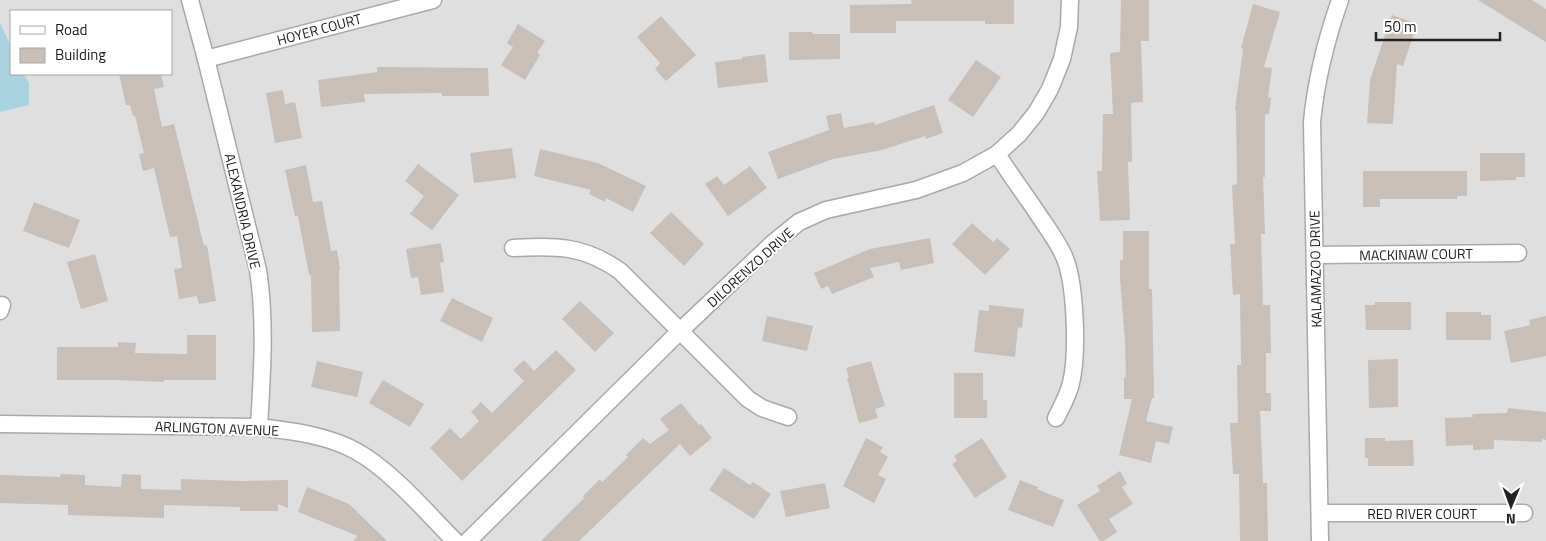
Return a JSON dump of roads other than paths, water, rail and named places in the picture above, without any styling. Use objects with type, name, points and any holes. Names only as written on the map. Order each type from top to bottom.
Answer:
[{"type":"street","name":"ALEXANDRIA DRIVE","points":[[190,0],[250,235],[261,293],[263,355],[259,427]]},
{"type":"street","name":"HOYER COURT","points":[[206,59],[433,0]]},
{"type":"street","name":"DILORENZO DRIVE","points":[[468,541],[680,332],[773,243],[799,222],[826,210],[939,183],[963,173],[996,154],[1019,134],[1036,113],[1050,89],[1062,59],[1070,27],[1070,0]]},
{"type":"street","name":"KALAMAZOO DRIVE","points":[[1320,541],[1312,122],[1315,92],[1330,28],[1340,0]]},
{"type":"street","points":[[996,154],[1051,233],[1063,254],[1070,274],[1073,296],[1074,362],[1066,398],[1056,418]]},
{"type":"street","points":[[513,248],[564,248],[582,251],[603,259],[620,271],[748,399],[762,408],[788,417]]},
{"type":"street","name":"MACKINAW COURT","points":[[1315,255],[1518,253]]},
{"type":"street","name":"ARLINGTON AVENUE","points":[[0,424],[259,427],[315,436],[355,451],[390,477],[455,541]]},
{"type":"street","name":"RED RIVER COURT","points":[[1320,513],[1524,513]]},
{"type":"water","points":[[0,23],[10,44],[10,75],[25,75],[29,83],[29,105],[0,112]]}]
